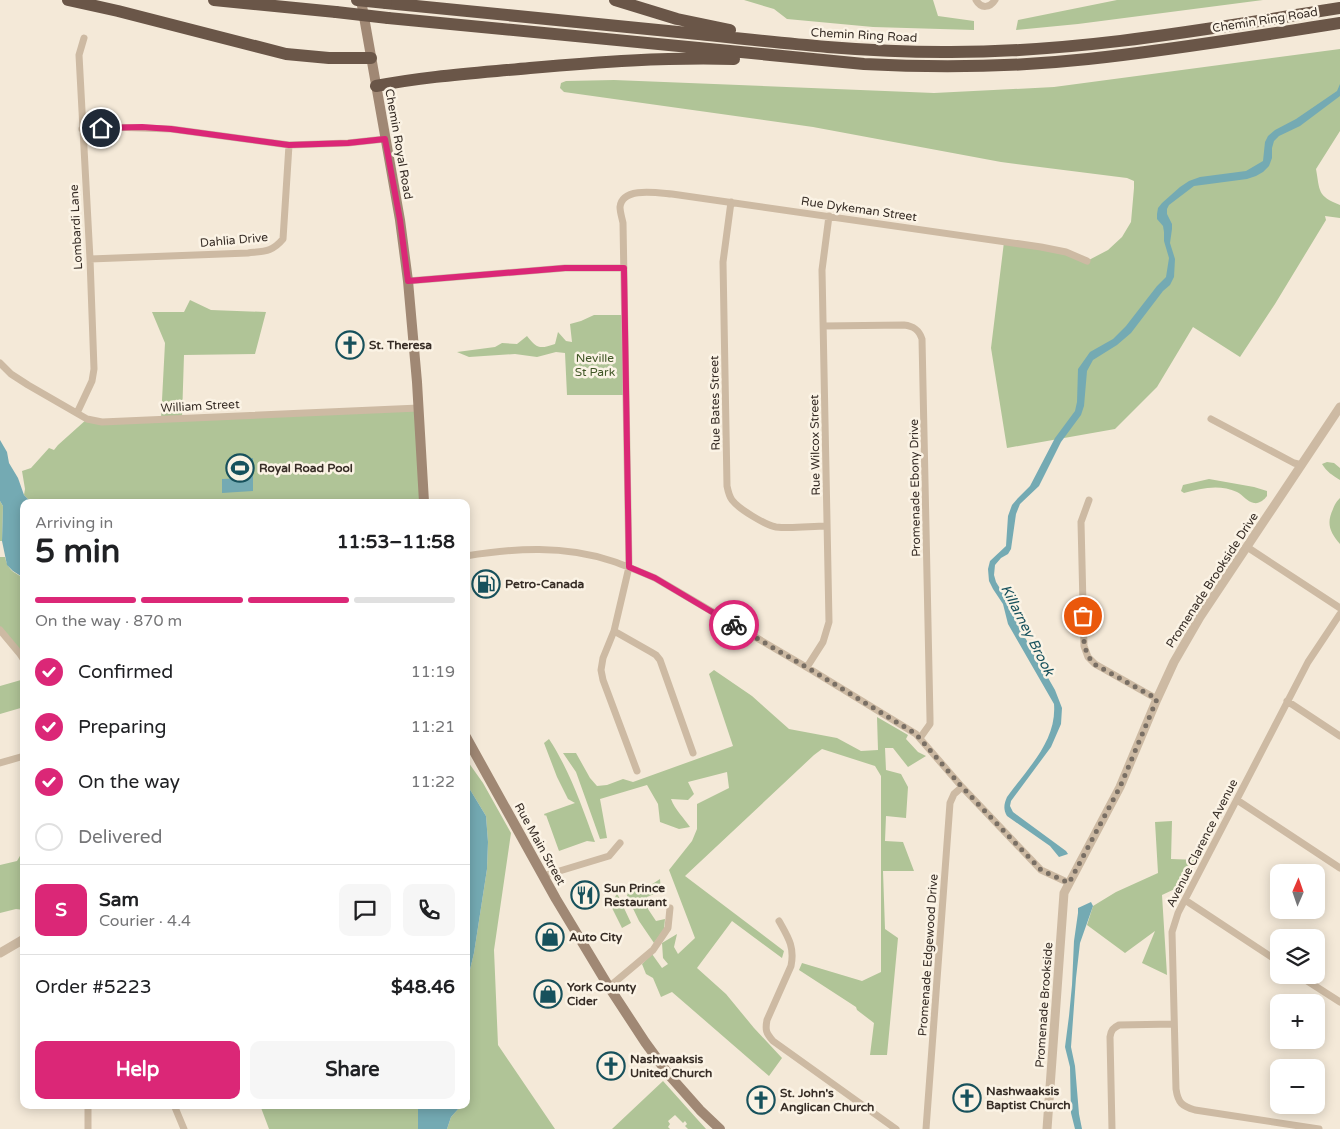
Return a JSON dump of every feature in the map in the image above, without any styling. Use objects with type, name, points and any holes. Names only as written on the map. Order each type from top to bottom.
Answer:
[{"type":"highway","points":[[68,0],[286,54],[329,58],[371,58]]},
{"type":"highway","name":"Chemin Ring Road","points":[[214,0],[908,67],[1037,64],[1079,60],[1340,23]]},
{"type":"highway","name":"Chemin Ring Road","points":[[357,0],[774,42],[884,51],[944,52],[1075,46],[1168,35],[1340,8]]},
{"type":"highway","points":[[615,0],[677,19],[719,28],[884,51]]},
{"type":"highway","points":[[376,86],[426,77],[661,59],[696,58],[800,64],[864,64]]},
{"type":"main road","name":"Chemin Royal Road","points":[[361,0],[400,220],[408,281],[419,408],[424,499]]},
{"type":"main road","name":"Rue Main Street","points":[[470,744],[543,876],[609,987],[669,1075],[720,1129]]},
{"type":"street","points":[[976,0],[980,5],[986,7],[992,5],[995,0]]},
{"type":"street","name":"Lombardi Lane","points":[[78,413],[92,381],[94,369],[79,56],[84,38]]},
{"type":"street","points":[[82,129],[111,127],[171,129],[289,145],[348,143],[385,139]]},
{"type":"street","name":"Dahlia Drive","points":[[90,259],[264,251],[276,247],[283,239],[289,145]]},
{"type":"street","name":"Rue Dykeman Street","points":[[624,268],[623,223],[620,208],[627,196],[638,192],[731,202],[1040,247],[1066,252],[1087,261]]},
{"type":"street","name":"Rue Bates Street","points":[[731,202],[723,262],[728,492],[739,507],[774,527],[827,526]]},
{"type":"street","name":"Rue Wilcox Street","points":[[807,667],[822,642],[829,622],[822,270],[830,216]]},
{"type":"street","points":[[408,281],[565,268],[624,268],[629,567],[614,631],[603,658],[601,670],[637,771]]},
{"type":"street","name":"Promenade Ebony Drive","points":[[824,326],[904,325],[916,328],[921,334],[930,724],[920,738]]},
{"type":"street","name":"William Street","points":[[0,362],[16,378],[87,419],[94,421],[113,422],[419,408]]},
{"type":"street","name":"Promenade Brookside Drive","points":[[1069,883],[1120,787],[1174,662],[1200,617],[1340,406]]},
{"type":"street","points":[[1211,419],[1294,463],[1302,465]]},
{"type":"street","points":[[1089,500],[1081,522],[1084,646],[1088,657],[1094,664],[1157,699]]},
{"type":"street","points":[[1247,547],[1340,608]]},
{"type":"street","points":[[470,555],[518,549],[559,550],[583,553],[611,560],[655,578],[911,730],[1041,870],[1069,883]]},
{"type":"street","name":"Avenue Clarence Avenue","points":[[1319,1129],[1195,1110],[1181,1104],[1177,1097],[1176,1089],[1172,932],[1185,900],[1308,662],[1340,614]]},
{"type":"street","points":[[0,630],[20,654]]},
{"type":"street","points":[[614,631],[656,655],[660,660],[693,753]]},
{"type":"street","points":[[1288,701],[1340,736]]},
{"type":"street","points":[[0,763],[20,757]]},
{"type":"street","name":"Promenade Edgewood Drive","points":[[926,1129],[950,803],[954,794],[962,787]]},
{"type":"street","points":[[1237,800],[1340,868]]},
{"type":"street","points":[[543,876],[609,856],[620,843]]},
{"type":"street","name":"Promenade Brookside","points":[[1048,1129],[1064,893],[1069,883]]},
{"type":"street","points":[[1185,900],[1270,956]]},
{"type":"street","points":[[609,987],[653,950],[668,928],[670,908]]},
{"type":"street","points":[[779,921],[793,951],[791,966],[767,1020],[766,1034],[773,1041],[896,1129]]},
{"type":"street","points":[[0,953],[20,942]]},
{"type":"street","points":[[1312,984],[1340,1002]]},
{"type":"street","points":[[1112,1129],[1111,1032],[1114,1027],[1119,1025],[1174,1024]]},
{"type":"street","points":[[88,1109],[88,1129]]},
{"type":"street","points":[[176,1109],[184,1129]]},
{"type":"green space","points":[[744,0],[933,0],[938,16],[974,21],[974,30],[873,27],[787,19],[774,9]]},
{"type":"green space","points":[[1117,0],[1263,0],[1078,24],[1016,30],[1018,20]]},
{"type":"green space","points":[[1340,49],[1340,131],[1316,169],[1318,183],[1323,195],[1340,205],[1340,218],[1325,216],[1326,220],[1240,357],[1193,327],[1157,387],[1115,429],[1007,448],[991,348],[1004,242],[1041,247],[1087,261],[1108,250],[1122,237],[1131,222],[1134,181],[1127,178],[1001,162],[813,127],[564,92],[560,88],[561,83],[566,81],[614,80],[934,93],[1054,87]]},
{"type":"green space","points":[[190,300],[211,310],[266,312],[255,354],[184,355],[182,418],[419,408],[424,499],[28,499],[24,495],[22,471],[31,468],[49,448],[54,450],[87,419],[161,419],[165,343],[152,312],[184,312]]},
{"type":"green space","name":"Neville St Park","points":[[594,315],[625,315],[626,395],[567,395],[565,353],[556,352],[537,357],[515,354],[469,357],[457,352],[495,347],[502,343],[517,344],[527,336],[536,346],[546,347],[555,344],[558,332],[566,341],[572,342],[570,324]]},
{"type":"green space","points":[[1327,462],[1334,463],[1340,468],[1340,480],[1322,464]]},
{"type":"green space","points":[[1209,479],[1254,487],[1267,491],[1267,496],[1256,503],[1249,501],[1237,492],[1224,488],[1204,488],[1184,493],[1181,491],[1183,485]]},
{"type":"green space","points":[[1340,498],[1340,544],[1330,528],[1330,519],[1334,507]]},
{"type":"green space","points":[[0,501],[3,506],[2,541],[0,541]]},
{"type":"green space","points":[[0,557],[5,557],[12,570],[20,576],[20,654],[0,630]]},
{"type":"green space","points":[[714,670],[752,696],[789,729],[837,738],[861,751],[878,750],[877,717],[908,735],[906,739],[918,752],[926,756],[908,767],[893,748],[885,748],[886,770],[901,774],[908,787],[906,818],[886,816],[885,841],[903,842],[914,871],[883,871],[885,929],[898,938],[887,1055],[870,1055],[874,1023],[857,1010],[856,1007],[799,970],[802,963],[862,981],[881,972],[881,776],[875,766],[822,749],[685,876],[784,951],[782,958],[732,921],[697,968],[726,994],[782,1058],[769,1076],[672,992],[661,997],[653,978],[646,974],[642,964],[652,954],[662,968],[668,964],[663,958],[662,943],[677,934],[674,947],[678,954],[695,938],[669,870],[692,841],[697,829],[697,804],[729,788],[727,772],[688,782],[694,794],[688,800],[671,799],[690,827],[679,829],[660,822],[658,804],[647,785],[600,799],[607,838],[600,839],[576,772],[563,753],[576,753],[590,778],[597,786],[607,785],[623,779],[633,782],[733,746],[709,674]]},
{"type":"green space","points":[[20,680],[20,708],[0,714],[0,686]]},
{"type":"green space","points":[[549,739],[569,776],[595,842],[587,841],[559,851],[544,814],[575,803],[568,799],[557,777],[544,743]]},
{"type":"green space","points":[[470,765],[483,783],[511,833],[494,950],[498,1045],[555,1129],[447,1129],[451,1117],[458,1109],[470,1109],[470,970],[487,869],[488,842],[486,816],[470,790]]},
{"type":"green space","points":[[1172,821],[1171,859],[1198,860],[1179,887],[1162,895],[1167,975],[1142,963],[1155,931],[1125,953],[1087,925],[1093,906],[1116,892],[1158,873],[1155,822]]},
{"type":"green space","points":[[20,856],[20,910],[0,913],[0,865],[17,861]]},
{"type":"green space","points":[[660,879],[661,891],[647,897],[648,909],[656,921],[665,919],[664,929],[654,943],[639,921],[627,896],[630,885],[643,890]]},
{"type":"green space","points":[[617,893],[631,923],[622,928],[611,906]]},
{"type":"green space","points":[[663,1081],[706,1129],[688,1129],[685,1126],[687,1124],[685,1121],[683,1123],[675,1115],[668,1121],[670,1129],[612,1129]]},
{"type":"green space","points":[[262,1109],[418,1109],[418,1129],[269,1129]]},
{"type":"water","points":[[1340,84],[1340,96],[1300,126],[1279,136],[1274,141],[1272,158],[1269,166],[1263,172],[1247,179],[1194,186],[1169,205],[1167,214],[1172,224],[1170,243],[1175,259],[1174,277],[1170,285],[1163,291],[1131,333],[1117,345],[1093,360],[1087,371],[1084,406],[1081,415],[1061,442],[1039,486],[1020,504],[1016,514],[1011,549],[995,565],[994,575],[996,582],[1055,690],[1062,708],[1061,724],[1051,747],[1011,801],[1010,806],[1013,812],[1068,854],[1059,857],[1050,846],[1007,816],[1005,811],[1007,797],[1046,742],[1054,717],[1054,704],[1008,624],[1003,604],[989,581],[988,569],[990,561],[1006,546],[1008,516],[1012,505],[1030,486],[1055,438],[1075,411],[1078,369],[1090,352],[1113,339],[1126,326],[1166,277],[1169,258],[1164,241],[1163,226],[1157,219],[1158,208],[1189,181],[1200,177],[1246,171],[1263,161],[1265,142],[1268,136],[1337,91]]},
{"type":"water","points":[[0,440],[7,452],[9,463],[18,478],[24,495],[28,499],[20,499],[20,575],[7,565],[2,541],[3,506],[0,501]]},
{"type":"water","points":[[253,458],[253,491],[222,493],[222,479],[250,478],[250,476],[241,477],[233,463]]},
{"type":"water","points":[[470,790],[486,816],[488,842],[487,869],[470,970]]},
{"type":"water","points":[[1091,902],[1093,906],[1080,943],[1071,1047],[1082,1129],[1075,1129],[1071,1113],[1070,1067],[1065,1047],[1078,908]]},
{"type":"water","points":[[418,1109],[458,1109],[451,1117],[447,1129],[418,1129]]},
{"type":"way so far","points":[[734,625],[911,730],[1041,870],[1069,883],[1120,787],[1157,699],[1094,664],[1088,657],[1084,646],[1083,616]]},
{"type":"place","name":"St. Theresa","points":[[350,345]]},
{"type":"place","name":"Royal Road Pool","points":[[240,468]]},
{"type":"place","name":"Petro-Canada","points":[[486,584]]},
{"type":"place","name":"Sun Prince Restaurant","points":[[585,895]]},
{"type":"place","name":"Auto City","points":[[550,937]]},
{"type":"place","name":"York County Cider","points":[[548,994]]},
{"type":"place","name":"Nashwaaksis United Church","points":[[611,1066]]},
{"type":"place","name":"Nashwaaksis Baptist Church","points":[[967,1098]]},
{"type":"place","name":"St. John's Anglican Church","points":[[761,1100]]},
{"type":"route","points":[[101,128],[142,127],[171,129],[289,145],[348,143],[385,139],[400,220],[408,281],[565,268],[624,268],[629,567],[655,578],[734,625]]},
{"type":"water label","name":"Killarney Brook","points":[[1028,630]]}]
